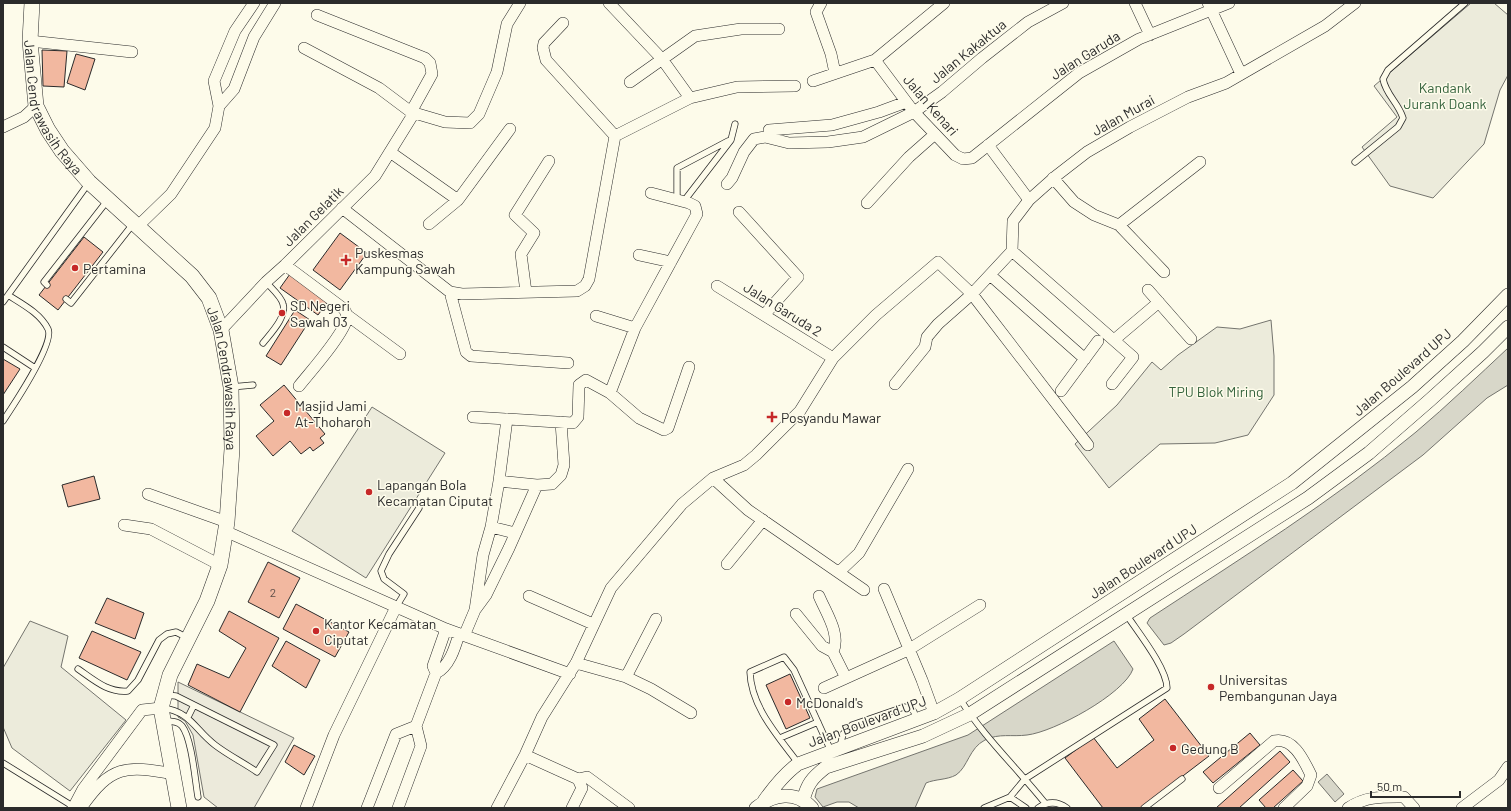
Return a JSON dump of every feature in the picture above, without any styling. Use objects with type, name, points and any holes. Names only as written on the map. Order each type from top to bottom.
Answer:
[{"type":"main road","name":"Jalan Cendrawasih Raya","points":[[32,3],[30,41],[36,106],[48,130],[62,151],[89,182],[192,276],[209,298],[221,330],[231,387],[232,449],[226,527],[220,565],[207,601],[190,639],[170,675],[162,708]]},
{"type":"main road","points":[[162,708],[179,808]]},
{"type":"street","points":[[135,225],[170,194],[215,128],[219,106],[214,81],[235,31],[254,3]]},
{"type":"street","points":[[219,106],[234,89],[254,37],[275,3]]},
{"type":"street","points":[[304,48],[379,88],[413,112],[445,122],[470,123],[479,114],[497,72],[507,24],[520,3]]},
{"type":"street","points":[[609,3],[662,59],[690,98]]},
{"type":"street","points":[[821,3],[816,12],[831,54],[835,73]]},
{"type":"street","points":[[813,81],[875,60],[944,3]]},
{"type":"street","name":"Jalan Kakaktua","points":[[728,184],[744,152],[754,139],[764,137],[789,143],[828,142],[863,137],[914,112],[1028,22],[1063,3]]},
{"type":"street","points":[[1135,3],[1150,35]]},
{"type":"street","name":"Jalan Garuda","points":[[972,158],[1079,73],[1139,39],[1210,7],[1229,3]]},
{"type":"street","name":"Jalan Murai","points":[[1012,250],[1013,221],[1029,200],[1087,152],[1130,127],[1188,97],[1226,83],[1325,26],[1355,3]]},
{"type":"street","points":[[1210,7],[1241,74]]},
{"type":"street","name":"Jalan Gelatik","points":[[221,330],[266,282],[375,176],[413,112],[432,74],[430,63],[425,58],[317,15]]},
{"type":"street","points":[[563,23],[544,43],[543,48],[546,60],[615,136]]},
{"type":"street","points":[[630,82],[695,36],[741,28],[779,29]]},
{"type":"street","points":[[30,41],[132,52]]},
{"type":"street","name":"Jalan Kenari","points":[[875,60],[914,112],[955,155],[962,159],[972,158]]},
{"type":"street","points":[[615,136],[690,98],[736,87],[795,86]]},
{"type":"street","points":[[769,130],[832,125],[879,112],[906,102]]},
{"type":"street","points":[[3,127],[24,117],[36,106]]},
{"type":"street","points":[[429,224],[458,200],[510,129]]},
{"type":"street","points":[[867,203],[910,157],[935,134]]},
{"type":"street","points":[[342,208],[450,292],[462,294],[577,291],[585,286],[589,279],[615,136]]},
{"type":"street","points":[[988,145],[1029,200]]},
{"type":"street","points":[[390,152],[458,200]]},
{"type":"street","points":[[526,292],[521,254],[534,233],[515,215],[549,161]]},
{"type":"street","points":[[1119,225],[1200,162]]},
{"type":"street","points":[[1054,178],[1074,202],[1094,215],[1119,225],[1164,272]]},
{"type":"street","points":[[610,393],[635,328],[697,214],[694,206],[680,200],[650,193]]},
{"type":"street","points":[[739,212],[798,277],[764,315]]},
{"type":"street","points":[[895,384],[925,347],[925,341],[931,333],[972,294],[1012,250],[1133,357],[1112,384]]},
{"type":"street","points":[[639,255],[671,262]]},
{"type":"street","points":[[497,808],[525,756],[542,717],[576,663],[611,588],[682,504],[713,478],[744,465],[756,455],[800,411],[833,358],[876,316],[938,262],[972,294],[1088,446]]},
{"type":"street","points":[[285,265],[344,309],[347,315],[400,354]]},
{"type":"street","points":[[990,275],[1085,359]]},
{"type":"street","name":"Jalan Garuda 2","points":[[717,286],[833,358]]},
{"type":"street","points":[[1148,290],[1191,339]]},
{"type":"street","points":[[450,292],[466,352],[471,356],[568,363]]},
{"type":"street","name":"Jalan Boulevard UPJ","points":[[760,805],[788,770],[798,764],[836,749],[934,713],[959,699],[1292,483],[1412,387],[1463,341],[1508,295]]},
{"type":"street","points":[[1114,340],[1158,302]]},
{"type":"street","points":[[300,386],[338,334],[347,315]]},
{"type":"street","points":[[596,316],[635,328]]},
{"type":"street","points":[[760,805],[773,797],[784,795],[794,797],[808,804],[807,787],[815,776],[826,767],[923,736],[970,714],[1308,498],[1369,453],[1483,352],[1508,327]]},
{"type":"street","points":[[1061,391],[1098,341]]},
{"type":"street","points":[[473,417],[573,423],[578,417],[578,385],[586,380],[610,393],[639,418],[664,430],[666,429],[689,367]]},
{"type":"street","points":[[475,610],[483,555],[492,527],[507,419]]},
{"type":"street","points":[[499,481],[538,485],[552,484],[561,476],[564,466],[561,422]]},
{"type":"street","points":[[839,572],[859,553],[908,469]]},
{"type":"street","points":[[713,478],[748,510],[864,590]]},
{"type":"street","points":[[436,673],[443,670],[475,610],[486,594],[538,485]]},
{"type":"street","points":[[148,494],[226,527],[396,608],[461,635],[570,674]]},
{"type":"street","points":[[727,564],[763,520]]},
{"type":"street","points":[[124,525],[151,529],[220,565]]},
{"type":"street","points":[[492,527],[515,533]]},
{"type":"street","points":[[884,590],[908,650],[922,680],[934,713]]},
{"type":"street","points":[[529,596],[593,624]]},
{"type":"street","points":[[819,596],[836,637],[836,644],[833,652]]},
{"type":"street","points":[[1116,597],[1126,614]]},
{"type":"street","points":[[824,688],[908,650],[980,605]]},
{"type":"street","points":[[306,808],[334,735],[396,608]]},
{"type":"street","points":[[796,614],[822,646],[833,652],[846,678]]},
{"type":"street","points":[[626,677],[656,619]]},
{"type":"street","points":[[398,808],[421,746],[416,726],[436,673],[433,666],[446,629]]},
{"type":"street","points":[[576,663],[626,677],[651,689],[691,713]]},
{"type":"street","points":[[76,808],[83,789],[142,710],[162,708]]},
{"type":"street","points":[[367,808],[396,734],[416,726]]},
{"type":"street","points":[[1218,788],[1274,741],[1284,741],[1299,752],[1312,775],[1307,786],[1284,808]]},
{"type":"street","points":[[525,756],[578,779],[587,777],[630,808]]},
{"type":"street","points":[[1462,808],[1499,780],[1508,767]]},
{"type":"street","points":[[76,808],[107,777],[120,771],[141,768],[174,774]]},
{"type":"street","points":[[572,808],[582,788],[578,779]]},
{"type":"street","points":[[1348,808],[1359,800],[1382,797],[1404,797],[1414,808]]},
{"type":"lane","points":[[1355,162],[1398,127],[1402,118],[1400,109],[1385,90],[1383,79],[1388,70],[1465,3]]},
{"type":"lane","points":[[680,200],[731,140],[735,124]]},
{"type":"lane","points":[[680,200],[677,168],[731,140]]},
{"type":"lane","points":[[3,302],[89,182]]},
{"type":"lane","points":[[47,285],[44,282],[107,200]]},
{"type":"lane","points":[[66,299],[71,303],[135,225]]},
{"type":"lane","points":[[263,343],[281,317],[284,310],[281,300],[266,282]]},
{"type":"lane","points":[[3,421],[35,368],[49,338],[49,330],[43,322],[31,310],[8,295]]},
{"type":"lane","points":[[3,347],[35,368]]},
{"type":"lane","points":[[231,387],[253,385]]},
{"type":"lane","points":[[396,608],[404,594],[384,579],[381,571],[389,554],[419,508]]},
{"type":"lane","points":[[984,808],[1010,798],[1026,778],[1166,688],[1167,679],[1126,614]]},
{"type":"lane","points":[[78,670],[116,692],[128,691],[138,680],[159,640],[167,634],[176,632],[190,639]]},
{"type":"lane","points":[[798,764],[767,722],[750,686],[750,672],[784,657],[794,670],[818,722],[836,749]]},
{"type":"lane","points":[[176,696],[274,746],[257,772],[215,745],[188,717],[174,710],[162,708],[176,696]]},
{"type":"lane","points":[[959,699],[998,750],[1026,778],[1045,804]]},
{"type":"lane","points":[[188,717],[194,705]]},
{"type":"lane","points":[[162,708],[182,726],[188,738],[198,797]]},
{"type":"lane","points":[[780,738],[818,722]]},
{"type":"lane","points":[[3,763],[76,808]]},
{"type":"lane","points":[[1144,808],[1182,779]]},
{"type":"lane","points":[[1010,798],[1026,808]]},
{"type":"lane","points":[[1038,808],[1045,804],[1060,804],[1067,808]]},
{"type":"green space","name":"Kandank Jurank Doank","points":[[1471,3],[1494,3],[1508,15],[1508,75],[1500,90],[1484,144],[1433,198],[1390,186],[1362,147],[1397,117],[1374,86]]},
{"type":"green space","name":"TPU Blok Miring","points":[[1271,320],[1274,356],[1274,395],[1248,435],[1215,443],[1160,444],[1109,488],[1075,444],[1117,405],[1152,362],[1161,370],[1178,355],[1217,327],[1240,329]]},
{"type":"green space","name":"Lapangan Bola Kecamatan Ciputat","points":[[372,407],[445,453],[366,578],[292,531]]},
{"type":"green space","points":[[30,621],[68,636],[61,667],[126,720],[70,791],[12,748],[3,727],[3,668]]},
{"type":"shaded area","points":[[1508,348],[1508,385],[1487,398],[1423,455],[1184,634],[1171,643],[1164,645],[1147,623],[1150,618],[1286,529],[1352,482],[1428,422]]},
{"type":"shaded area","points":[[1114,641],[1133,669],[1127,679],[1103,700],[1054,727],[1027,735],[1000,736],[985,740],[975,748],[960,772],[956,775],[926,783],[915,808],[859,808],[849,802],[837,802],[823,807],[815,797],[817,789],[968,735]]},
{"type":"shaded area","points":[[178,682],[294,738],[254,808],[218,808],[204,797],[193,735],[185,721],[178,717]]},
{"type":"shaded area","points":[[1327,774],[1344,794],[1335,802],[1318,782]]},
{"type":"building","points":[[42,50],[67,51],[64,87],[43,86]]},
{"type":"building","points":[[76,54],[95,59],[85,90],[67,83]]},
{"type":"building","points":[[340,233],[367,253],[340,290],[313,270]]},
{"type":"building","name":"Pertamina","points":[[84,237],[103,252],[58,310],[39,295]]},
{"type":"building","points":[[290,274],[328,301],[318,315],[280,288]]},
{"type":"building","points":[[295,310],[310,320],[281,365],[266,356]]},
{"type":"building","points":[[3,359],[20,369],[3,395]]},
{"type":"building","name":"Masjid Jami At-Thoharoh","points":[[284,385],[325,434],[320,438],[324,443],[313,451],[310,447],[301,454],[290,441],[273,456],[256,436],[274,421],[260,405]]},
{"type":"building","points":[[94,476],[100,499],[68,507],[62,485]]},
{"type":"building","points":[[268,562],[300,578],[279,618],[248,602]]},
{"type":"building","points":[[107,598],[144,613],[135,639],[95,623]]},
{"type":"building","name":"Kantor Kecamatan Ciputat","points":[[296,604],[349,632],[335,657],[283,629]]},
{"type":"building","points":[[229,611],[279,638],[240,712],[188,685],[197,664],[229,678],[246,648],[219,631]]},
{"type":"building","points":[[92,631],[141,652],[127,680],[79,658]]},
{"type":"building","points":[[286,641],[320,660],[306,688],[272,666]]},
{"type":"building","name":"McDonald's","points":[[790,674],[810,718],[786,729],[766,685]]},
{"type":"building","name":"Gedung B","points":[[1165,699],[1209,756],[1141,808],[1103,808],[1065,758],[1093,737],[1117,768],[1154,740],[1139,719]]},
{"type":"building","points":[[1250,733],[1260,745],[1213,783],[1203,772]]},
{"type":"building","points":[[294,745],[315,756],[304,775],[285,762]]},
{"type":"building","points":[[1280,751],[1290,762],[1239,808],[1216,808]]},
{"type":"building","points":[[1293,770],[1303,781],[1273,808],[1266,808],[1259,800]]},
{"type":"place","name":"Puskesmas Kampung Sawah","points":[[346,260]]},
{"type":"place","name":"Pertamina","points":[[75,268]]},
{"type":"place","name":"SD Negeri Sawah 03","points":[[282,313]]},
{"type":"place","name":"Masjid Jami At-Thoharoh","points":[[287,413]]},
{"type":"place","name":"Posyandu Mawar","points":[[772,417]]},
{"type":"place","name":"Lapangan Bola Kecamatan Ciputat","points":[[369,492]]},
{"type":"place","name":"Kantor Kecamatan Ciputat","points":[[316,631]]},
{"type":"place","name":"Universitas Pembangunan Jaya","points":[[1211,687]]},
{"type":"place","name":"McDonald's","points":[[788,702]]},
{"type":"place","name":"Gedung B","points":[[1173,748]]}]
